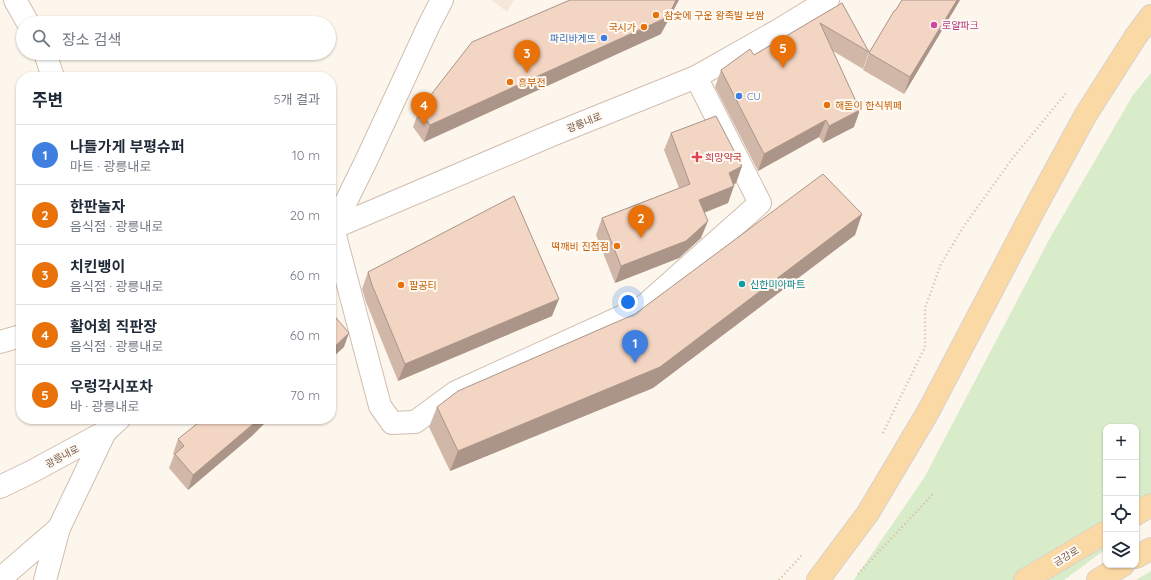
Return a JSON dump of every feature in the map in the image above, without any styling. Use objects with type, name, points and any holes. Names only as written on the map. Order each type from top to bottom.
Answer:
[{"type":"main road","points":[[818,580],[868,513],[928,412],[1085,116],[1136,36],[1151,16]]},
{"type":"main road","points":[[1139,512],[1151,505]]},
{"type":"main road","name":"금강로","points":[[1025,580],[1103,534]]},
{"type":"main road","points":[[1139,555],[1151,548]]},
{"type":"main road","points":[[1098,580],[1118,568]]},
{"type":"street","points":[[15,0],[24,16]]},
{"type":"street","points":[[336,221],[442,0]]},
{"type":"street","name":"광릉내로","points":[[336,227],[552,135],[696,77],[779,30],[828,0]]},
{"type":"street","points":[[47,60],[51,72]]},
{"type":"street","points":[[336,244],[380,406],[392,423],[415,422],[456,392],[643,307],[760,203],[696,77]]},
{"type":"street","points":[[0,342],[16,337]]},
{"type":"street","points":[[45,580],[59,528],[112,426]]},
{"type":"street","name":"광릉내로","points":[[0,487],[31,472],[112,426]]},
{"type":"street","points":[[0,579],[59,528]]},
{"type":"path","points":[[882,435],[925,347],[925,308],[941,264],[964,226],[1012,159],[1068,91]]},
{"type":"path","points":[[857,574],[933,494]]},
{"type":"path","points":[[779,580],[803,553]]},
{"type":"shaded area","points":[[491,0],[514,0],[507,12]]},
{"type":"green space","points":[[1151,73],[1151,580],[854,580],[924,478],[1050,238],[1133,95]]},
{"type":"pier","points":[[1151,515],[1151,571],[1136,580],[1064,580],[1103,551],[1103,568],[1139,568],[1139,524]]},
{"type":"building","points":[[570,0],[676,0],[668,17],[430,125],[419,110],[472,42]]},
{"type":"building","points":[[902,0],[957,0],[910,77],[869,53]]},
{"type":"building","points":[[842,3],[869,52],[820,23],[860,110],[829,126],[826,120],[764,154],[721,70],[750,49],[754,55]]},
{"type":"building","points":[[716,116],[742,166],[729,173],[734,186],[699,200],[708,221],[686,241],[621,266],[602,218],[690,184],[671,133]]},
{"type":"building","name":"신한미아파트","points":[[823,174],[862,214],[660,367],[458,451],[437,407],[458,391],[635,314]]},
{"type":"building","points":[[514,196],[559,299],[405,364],[368,272]]},
{"type":"building","points":[[336,318],[349,333],[336,345]]},
{"type":"building","points":[[197,424],[253,424],[193,475],[175,454],[184,446],[178,439]]},
{"type":"place","name":"참숯에 구운 왕족발 보쌈","points":[[656,15]]},
{"type":"place","name":"로얄파크","points":[[934,25]]},
{"type":"place","name":"국시가","points":[[644,27]]},
{"type":"place","name":"파리바게뜨","points":[[604,38]]},
{"type":"place","name":"우렁각시포차","points":[[783,68]]},
{"type":"place","name":"치킨뱅이","points":[[527,73]]},
{"type":"place","name":"흥부전","points":[[510,82]]},
{"type":"place","name":"CU","points":[[739,96]]},
{"type":"place","name":"해돋이 한식뷔페","points":[[827,105]]},
{"type":"place","name":"활어회 직판장","points":[[424,125]]},
{"type":"place","name":"희망약국","points":[[697,157]]},
{"type":"place","name":"한판놀자","points":[[641,238]]},
{"type":"place","name":"떡깨비 진접점","points":[[617,246]]},
{"type":"place","name":"신한미아파트","points":[[742,284]]},
{"type":"place","name":"팔공티","points":[[401,285]]},
{"type":"place","name":"나들가게 부평슈퍼","points":[[635,363]]}]
